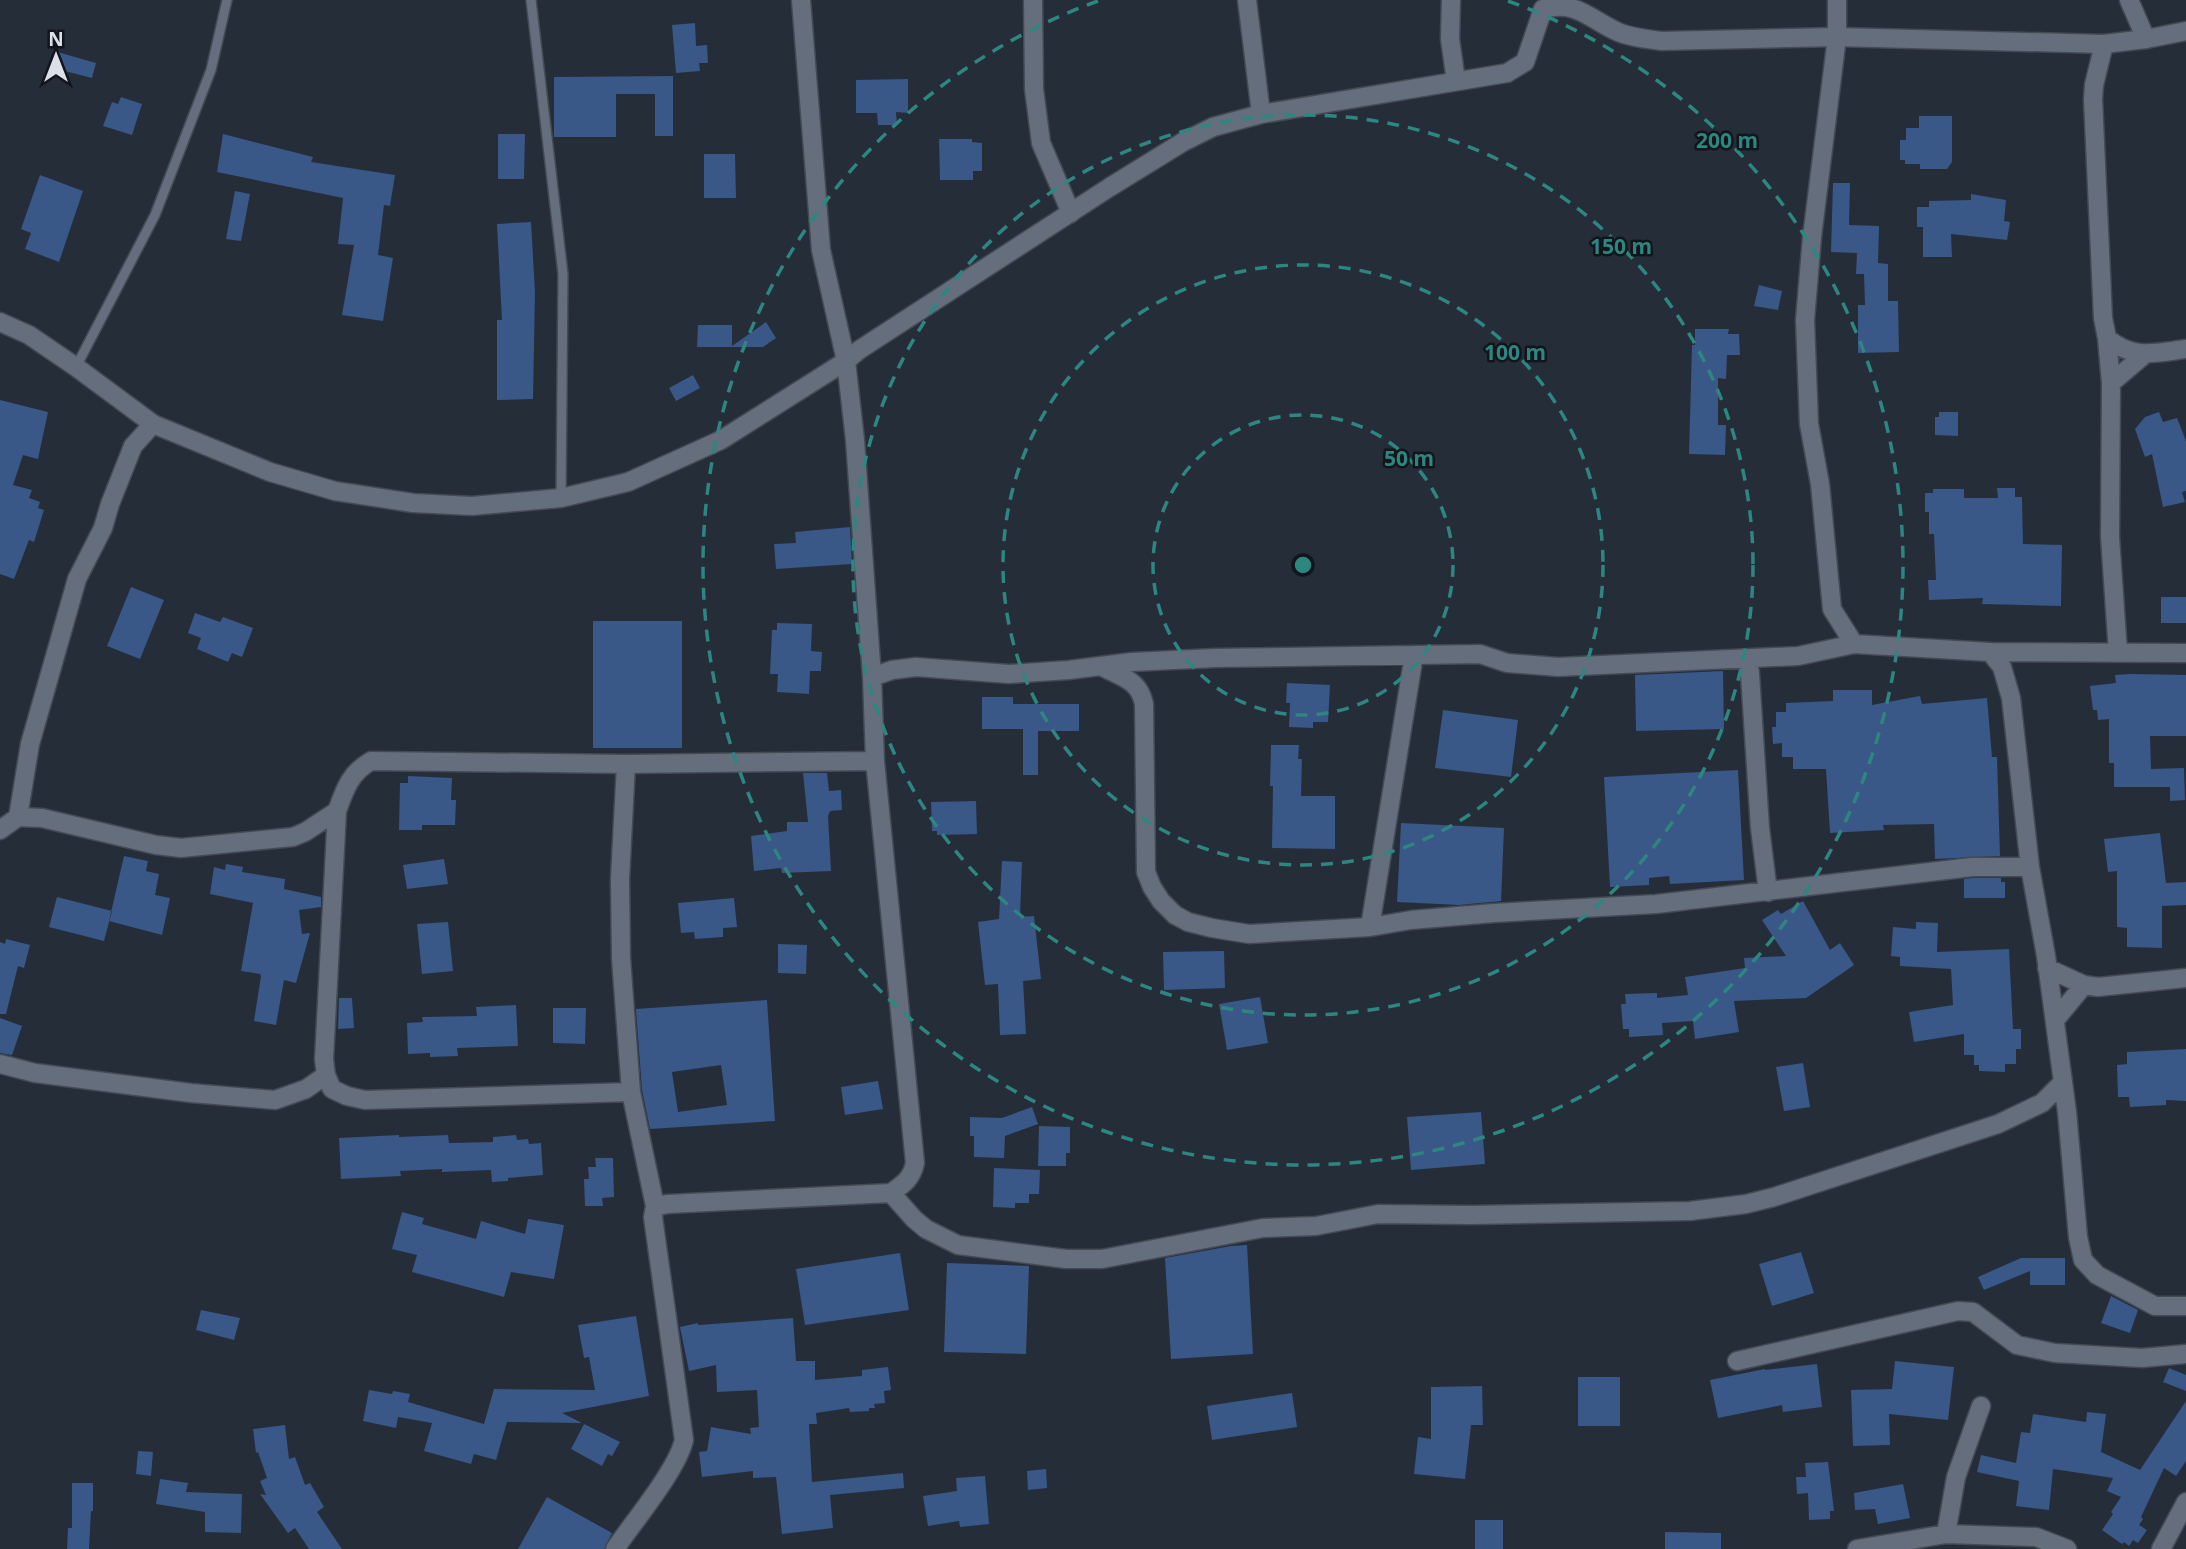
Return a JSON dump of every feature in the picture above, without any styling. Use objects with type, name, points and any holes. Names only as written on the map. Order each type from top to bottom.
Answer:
[{"type":"street","points":[[655,1206],[891,1193],[908,1180],[915,1163],[875,761],[872,677],[855,440],[846,361],[821,250],[800,0]]},
{"type":"street","points":[[1033,0],[1034,89],[1041,144],[1070,214]]},
{"type":"street","points":[[1247,0],[1261,114]]},
{"type":"street","points":[[1451,0],[1450,39],[1456,81]]},
{"type":"street","points":[[1837,0],[1837,37],[1812,237],[1806,333],[1809,424],[1820,484],[1832,609],[1854,644]]},
{"type":"street","points":[[2129,0],[2146,39]]},
{"type":"street","points":[[0,321],[29,335],[153,424],[270,472],[335,491],[413,503],[472,506],[561,498],[628,482],[721,440],[1182,142],[1213,127],[1261,114],[1507,73],[1525,62],[1543,9],[1556,3],[1571,2],[1616,31],[1633,37],[1662,41],[1837,37],[2104,44],[2186,31]]},
{"type":"street","points":[[2104,44],[2093,99],[2103,318],[2110,383],[2110,537],[2118,653]]},
{"type":"street","points":[[2107,338],[2121,348],[2144,355],[2186,349]]},
{"type":"street","points":[[2110,383],[2144,355]]},
{"type":"street","points":[[18,817],[30,744],[77,579],[103,528],[133,446],[153,424]]},
{"type":"street","points":[[872,677],[892,670],[916,667],[1009,674],[1103,667],[1132,662],[1215,658],[1480,654],[1507,663],[1558,667],[1798,656],[1854,644],[1990,652],[2186,653]]},
{"type":"street","points":[[1990,652],[2002,667],[2011,698],[2030,867],[2063,1082],[2078,1237],[2083,1260],[2097,1275],[2155,1306],[2186,1307]]},
{"type":"street","points":[[1370,927],[1415,655]]},
{"type":"street","points":[[1749,659],[1760,828],[1768,892]]},
{"type":"street","points":[[1103,667],[1135,684],[1142,692],[1146,872],[1152,887],[1175,915],[1188,922],[1212,928],[1249,934],[1370,927],[1454,916],[1656,904],[1972,867],[2030,867]]},
{"type":"street","points":[[631,1092],[365,1100],[332,1089],[326,1075],[324,1059],[337,811],[351,777],[371,761],[626,764],[875,761]]},
{"type":"street","points":[[615,1549],[672,1467],[681,1452],[684,1440],[653,1217],[655,1206],[631,1092],[621,958],[620,905],[626,764]]},
{"type":"street","points":[[0,830],[18,817],[42,818],[156,845],[181,848],[293,837],[337,811]]},
{"type":"street","points":[[2047,968],[2084,985],[2098,987],[2186,978]]},
{"type":"street","points":[[2054,1020],[2084,985]]},
{"type":"street","points":[[0,1064],[48,1075],[191,1093],[275,1100],[306,1089],[326,1075]]},
{"type":"street","points":[[891,1193],[926,1229],[958,1245],[1066,1259],[1102,1259],[1263,1228],[1316,1226],[1378,1214],[1690,1211],[1746,1204],[1774,1197],[1998,1124],[2042,1103],[2063,1082]]},
{"type":"street","points":[[1738,1361],[1958,1311],[1973,1312],[2017,1345],[2055,1353],[2142,1358],[2186,1354]]},
{"type":"street","points":[[1946,1534],[1956,1477],[1981,1406]]},
{"type":"street","points":[[2161,1549],[2186,1502]]},
{"type":"street","points":[[1857,1549],[1946,1534],[2036,1537],[2067,1549]]},
{"type":"lane","points":[[76,367],[155,215],[211,70],[227,0]]},
{"type":"lane","points":[[531,0],[563,274],[561,498]]},
{"type":"building","points":[[695,23],[696,46],[707,45],[708,63],[699,63],[700,71],[676,73],[672,25]]},
{"type":"building","points":[[54,51],[96,63],[92,78],[49,67]]},
{"type":"building","points":[[673,76],[673,136],[655,136],[655,94],[616,94],[616,137],[554,137],[554,77]]},
{"type":"building","points":[[908,79],[908,113],[896,112],[897,125],[878,125],[877,113],[856,113],[856,80]]},
{"type":"building","points":[[121,97],[142,104],[132,135],[103,126],[112,102],[118,104]]},
{"type":"building","points":[[1919,116],[1952,116],[1952,162],[1947,169],[1920,169],[1920,164],[1905,164],[1905,160],[1900,160],[1900,140],[1906,140],[1906,128],[1919,128]]},
{"type":"building","points":[[223,134],[313,157],[311,162],[395,175],[390,206],[384,205],[378,255],[393,258],[383,321],[342,315],[354,245],[338,244],[343,198],[217,172]]},
{"type":"building","points":[[498,134],[525,134],[524,179],[498,179]]},
{"type":"building","points":[[939,139],[972,139],[972,142],[982,143],[982,171],[973,171],[973,180],[940,180]]},
{"type":"building","points":[[704,154],[735,154],[736,198],[704,198]]},
{"type":"building","points":[[40,175],[83,191],[59,262],[25,249],[31,233],[21,229]]},
{"type":"building","points":[[1833,183],[1850,183],[1849,225],[1879,226],[1878,263],[1888,264],[1888,301],[1898,301],[1899,352],[1858,353],[1858,305],[1865,305],[1864,274],[1856,274],[1857,253],[1831,252]]},
{"type":"building","points":[[235,191],[250,194],[241,241],[226,239]]},
{"type":"building","points":[[1971,194],[2006,200],[2004,221],[2010,222],[2007,240],[1951,234],[1952,257],[1923,257],[1923,227],[1917,227],[1917,207],[1929,207],[1929,201],[1971,200]]},
{"type":"building","points":[[531,222],[535,292],[533,399],[497,400],[497,320],[502,320],[497,224]]},
{"type":"building","points":[[1759,285],[1782,291],[1778,310],[1754,306]]},
{"type":"building","points":[[766,322],[776,338],[763,347],[697,347],[698,325],[732,325],[732,346]]},
{"type":"building","points":[[1695,329],[1729,329],[1728,334],[1739,334],[1740,355],[1727,355],[1726,379],[1718,378],[1718,425],[1726,425],[1725,455],[1689,454],[1692,345],[1695,345]]},
{"type":"building","points":[[693,375],[700,388],[676,401],[669,388]]},
{"type":"building","points":[[0,400],[48,412],[38,459],[23,455],[13,485],[32,490],[29,498],[40,502],[38,508],[44,510],[34,542],[29,540],[14,579],[0,574]]},
{"type":"building","points":[[1939,412],[1958,412],[1958,436],[1935,435],[1935,417],[1939,417]]},
{"type":"building","points":[[2159,412],[2163,422],[2177,418],[2186,441],[2186,491],[2182,492],[2185,502],[2163,507],[2152,454],[2145,457],[2135,429],[2145,417]]},
{"type":"building","points":[[1997,488],[2015,488],[2015,497],[2022,497],[2023,544],[2062,545],[2061,606],[1982,604],[1983,598],[1929,600],[1928,580],[1936,580],[1934,534],[1929,534],[1929,512],[1925,512],[1925,493],[1933,493],[1933,489],[1964,489],[1964,498],[1998,498]]},
{"type":"building","points":[[850,527],[852,564],[776,569],[774,544],[796,543],[795,532]]},
{"type":"building","points":[[131,587],[164,600],[140,659],[107,646]]},
{"type":"building","points":[[2161,597],[2186,597],[2186,623],[2161,623]]},
{"type":"building","points":[[195,613],[220,622],[223,617],[253,628],[242,657],[232,653],[228,662],[197,649],[201,638],[188,633]]},
{"type":"building","points":[[593,621],[682,621],[682,748],[593,748]]},
{"type":"building","points":[[777,623],[812,624],[811,651],[822,652],[821,671],[810,671],[809,694],[777,692],[778,674],[770,674],[772,630],[777,630]]},
{"type":"building","points":[[1723,671],[1724,729],[1636,731],[1635,675]]},
{"type":"building","points":[[2115,675],[2186,675],[2186,736],[2150,736],[2151,769],[2184,768],[2185,800],[2170,801],[2170,787],[2114,787],[2114,763],[2109,763],[2109,719],[2098,720],[2097,710],[2093,710],[2090,686],[2116,683]]},
{"type":"building","points":[[1287,683],[1330,685],[1328,722],[1313,722],[1313,728],[1289,727]]},
{"type":"building","points":[[1833,690],[1872,690],[1872,705],[1920,696],[1922,704],[1987,698],[1992,757],[1997,757],[2000,856],[1935,859],[1934,824],[1883,825],[1884,830],[1830,833],[1826,769],[1793,769],[1793,757],[1782,757],[1782,743],[1773,744],[1772,727],[1776,727],[1776,712],[1786,712],[1786,703],[1833,701]]},
{"type":"building","points":[[982,697],[1013,697],[1013,704],[1079,704],[1079,731],[1038,731],[1038,775],[1023,775],[1023,729],[982,729]]},
{"type":"building","points":[[1443,710],[1518,720],[1511,777],[1435,768]]},
{"type":"building","points":[[1271,745],[1299,745],[1298,759],[1302,759],[1301,796],[1335,796],[1335,849],[1272,848]]},
{"type":"building","points":[[1738,770],[1744,880],[1670,884],[1669,876],[1649,878],[1649,885],[1610,887],[1604,777]]},
{"type":"building","points":[[803,773],[827,773],[829,791],[841,790],[842,810],[830,811],[828,816],[831,871],[782,873],[781,868],[754,871],[751,836],[787,831],[787,822],[808,822]]},
{"type":"building","points":[[408,776],[452,778],[451,800],[456,800],[455,825],[422,825],[422,830],[399,830],[400,783],[408,783]]},
{"type":"building","points":[[976,801],[977,834],[937,835],[937,831],[932,831],[931,802]]},
{"type":"building","points":[[1401,823],[1504,828],[1501,901],[1459,905],[1397,902]]},
{"type":"building","points":[[2160,833],[2166,883],[2186,882],[2186,905],[2162,906],[2162,948],[2127,947],[2127,928],[2117,927],[2117,871],[2108,872],[2104,839]]},
{"type":"building","points":[[124,856],[148,861],[146,871],[159,874],[155,895],[170,898],[162,935],[109,921]]},
{"type":"building","points":[[444,859],[448,884],[407,889],[403,865]]},
{"type":"building","points":[[1002,861],[1022,862],[1020,917],[1034,916],[1041,979],[1023,981],[1026,1034],[1000,1035],[998,984],[985,985],[978,922],[999,919]]},
{"type":"building","points":[[226,864],[243,867],[242,872],[285,879],[284,889],[321,897],[321,907],[299,910],[302,934],[310,933],[296,983],[284,980],[276,1025],[254,1021],[261,976],[241,971],[253,903],[210,894],[214,867],[225,870]]},
{"type":"building","points":[[2001,878],[2001,882],[2005,882],[2005,898],[1964,898],[1964,879]]},
{"type":"building","points":[[57,897],[112,911],[104,941],[49,927]]},
{"type":"building","points":[[734,898],[737,927],[723,928],[723,937],[695,939],[694,932],[681,933],[678,903]]},
{"type":"building","points":[[1803,901],[1830,950],[1840,943],[1854,965],[1806,998],[1734,1001],[1739,1032],[1695,1039],[1693,1021],[1662,1023],[1663,1035],[1629,1037],[1629,1029],[1623,1029],[1621,1004],[1626,1004],[1625,994],[1657,993],[1657,998],[1688,995],[1685,977],[1745,968],[1744,958],[1786,956],[1762,920],[1778,910],[1781,914]]},
{"type":"building","points":[[448,922],[453,971],[422,974],[417,924]]},
{"type":"building","points":[[1916,922],[1938,923],[1937,952],[2009,949],[2013,1029],[2021,1029],[2021,1049],[2016,1049],[2016,1064],[2005,1064],[2005,1072],[1979,1071],[1979,1065],[1974,1065],[1974,1055],[1964,1055],[1964,1034],[1914,1042],[1909,1012],[1953,1005],[1951,969],[1900,966],[1900,957],[1891,956],[1893,927],[1916,929]]},
{"type":"building","points":[[6,939],[30,945],[24,968],[18,966],[6,1014],[0,1014],[0,942],[5,944]]},
{"type":"building","points":[[778,944],[807,945],[806,974],[778,973]]},
{"type":"building","points":[[1224,951],[1225,988],[1164,990],[1163,952]]},
{"type":"building","points":[[1260,997],[1268,1043],[1227,1050],[1219,1004]]},
{"type":"building","points":[[339,998],[352,998],[354,1028],[338,1029]]},
{"type":"building","points":[[767,1000],[775,1121],[650,1129],[642,1090],[636,1009]],"holes":[[[721,1065],[727,1105],[678,1112],[672,1072]]]},
{"type":"building","points":[[516,1005],[518,1046],[457,1048],[458,1056],[430,1057],[430,1053],[408,1054],[407,1023],[423,1022],[422,1017],[477,1016],[476,1007]]},
{"type":"building","points":[[553,1008],[586,1008],[585,1044],[553,1043]]},
{"type":"building","points":[[0,1018],[22,1026],[12,1055],[0,1053]]},
{"type":"building","points":[[2186,1049],[2186,1101],[2166,1100],[2166,1105],[2130,1107],[2129,1097],[2118,1097],[2117,1065],[2127,1064],[2127,1052]]},
{"type":"building","points":[[1803,1063],[1810,1107],[1784,1111],[1776,1067]]},
{"type":"building","points":[[878,1081],[883,1109],[845,1115],[841,1087]]},
{"type":"building","points":[[1032,1107],[1038,1124],[1005,1136],[1004,1158],[974,1157],[970,1117],[1002,1118]]},
{"type":"building","points":[[1481,1112],[1485,1164],[1411,1170],[1407,1117]]},
{"type":"building","points":[[1039,1126],[1070,1127],[1070,1153],[1066,1153],[1066,1166],[1038,1166]]},
{"type":"building","points":[[448,1135],[449,1143],[493,1142],[493,1137],[516,1135],[517,1140],[528,1139],[529,1144],[541,1143],[543,1175],[492,1182],[491,1170],[442,1172],[442,1169],[400,1171],[401,1176],[341,1179],[339,1138]]},
{"type":"building","points":[[595,1158],[613,1158],[614,1197],[602,1198],[603,1206],[585,1206],[584,1179],[589,1179],[588,1167],[596,1167]]},
{"type":"building","points":[[994,1168],[1040,1170],[1039,1194],[1029,1194],[1029,1203],[1015,1203],[1015,1208],[993,1207]]},
{"type":"building","points":[[402,1212],[424,1218],[422,1224],[476,1239],[481,1221],[525,1234],[528,1219],[564,1225],[554,1279],[511,1272],[504,1297],[412,1272],[417,1255],[392,1249]]},
{"type":"building","points":[[1247,1245],[1253,1354],[1171,1359],[1165,1258]]},
{"type":"building","points":[[1801,1252],[1814,1293],[1772,1306],[1759,1264]]},
{"type":"building","points":[[900,1253],[909,1310],[805,1325],[796,1269]]},
{"type":"building","points":[[2021,1258],[2065,1258],[2065,1285],[2030,1285],[2030,1271],[1984,1290],[1978,1277]]},
{"type":"building","points":[[947,1263],[1029,1266],[1026,1354],[944,1352]]},
{"type":"building","points":[[2111,1296],[2138,1310],[2130,1333],[2101,1323]]},
{"type":"building","points":[[201,1310],[240,1318],[234,1340],[196,1330]]},
{"type":"building","points":[[636,1316],[649,1396],[562,1413],[582,1423],[507,1422],[496,1460],[474,1454],[471,1464],[424,1451],[432,1423],[398,1417],[396,1428],[363,1421],[369,1390],[410,1394],[408,1402],[484,1424],[494,1389],[595,1390],[589,1357],[584,1358],[578,1325]]},
{"type":"building","points":[[793,1318],[796,1361],[815,1361],[815,1380],[862,1376],[862,1370],[888,1367],[891,1390],[884,1391],[885,1403],[874,1404],[875,1408],[869,1408],[869,1411],[850,1412],[849,1408],[816,1413],[817,1424],[809,1424],[812,1482],[903,1473],[904,1488],[830,1495],[833,1528],[782,1534],[776,1477],[753,1478],[753,1471],[702,1477],[699,1452],[707,1451],[711,1427],[751,1434],[750,1428],[759,1427],[757,1390],[717,1392],[716,1365],[689,1371],[680,1327],[698,1323]]},
{"type":"building","points":[[1895,1361],[1954,1367],[1948,1420],[1889,1414],[1890,1445],[1853,1446],[1851,1390],[1892,1389]]},
{"type":"building","points":[[1817,1364],[1822,1407],[1783,1412],[1782,1405],[1718,1418],[1710,1380],[1765,1369]]},
{"type":"building","points":[[2169,1368],[2186,1375],[2186,1391],[2163,1382]]},
{"type":"building","points":[[1578,1377],[1620,1377],[1620,1426],[1578,1426]]},
{"type":"building","points":[[1482,1386],[1483,1425],[1471,1425],[1465,1479],[1414,1474],[1418,1437],[1431,1439],[1431,1387]]},
{"type":"building","points":[[1292,1393],[1297,1427],[1212,1440],[1207,1406]]},
{"type":"building","points":[[2186,1401],[2186,1461],[2176,1476],[2164,1468],[2141,1517],[2143,1519],[2139,1525],[2147,1530],[2138,1543],[2133,1540],[2129,1546],[2124,1542],[2122,1544],[2102,1530],[2121,1497],[2107,1491],[2113,1478],[2053,1469],[2049,1510],[2016,1506],[2019,1481],[1977,1472],[1981,1455],[2016,1463],[2021,1432],[2030,1433],[2033,1414],[2086,1422],[2087,1412],[2106,1414],[2101,1452],[2140,1470]]},
{"type":"building","points":[[584,1424],[620,1442],[612,1456],[608,1454],[602,1466],[571,1449]]},
{"type":"building","points":[[285,1425],[289,1459],[295,1457],[305,1485],[310,1483],[324,1507],[317,1512],[342,1549],[309,1549],[295,1528],[288,1533],[260,1494],[266,1495],[260,1481],[267,1478],[258,1452],[256,1453],[253,1429]]},
{"type":"building","points":[[138,1451],[153,1452],[151,1476],[136,1474]]},
{"type":"building","points":[[1828,1462],[1834,1511],[1830,1511],[1830,1519],[1809,1520],[1808,1493],[1797,1494],[1796,1477],[1806,1477],[1805,1463]]},
{"type":"building","points":[[1046,1469],[1047,1488],[1028,1490],[1027,1471]]},
{"type":"building","points":[[985,1476],[989,1524],[960,1527],[959,1521],[928,1526],[923,1496],[957,1491],[956,1478]]},
{"type":"building","points":[[160,1479],[188,1483],[186,1492],[242,1494],[241,1533],[205,1532],[205,1512],[156,1504]]},
{"type":"building","points":[[72,1483],[93,1483],[89,1549],[67,1549],[68,1528],[72,1528]]},
{"type":"building","points":[[1903,1484],[1910,1518],[1878,1524],[1875,1509],[1855,1510],[1854,1493]]},
{"type":"building","points":[[547,1497],[612,1533],[604,1549],[518,1549]]},
{"type":"building","points":[[1475,1520],[1503,1520],[1503,1549],[1475,1549]]},
{"type":"building","points":[[1665,1532],[1721,1533],[1721,1549],[1665,1549]]}]
